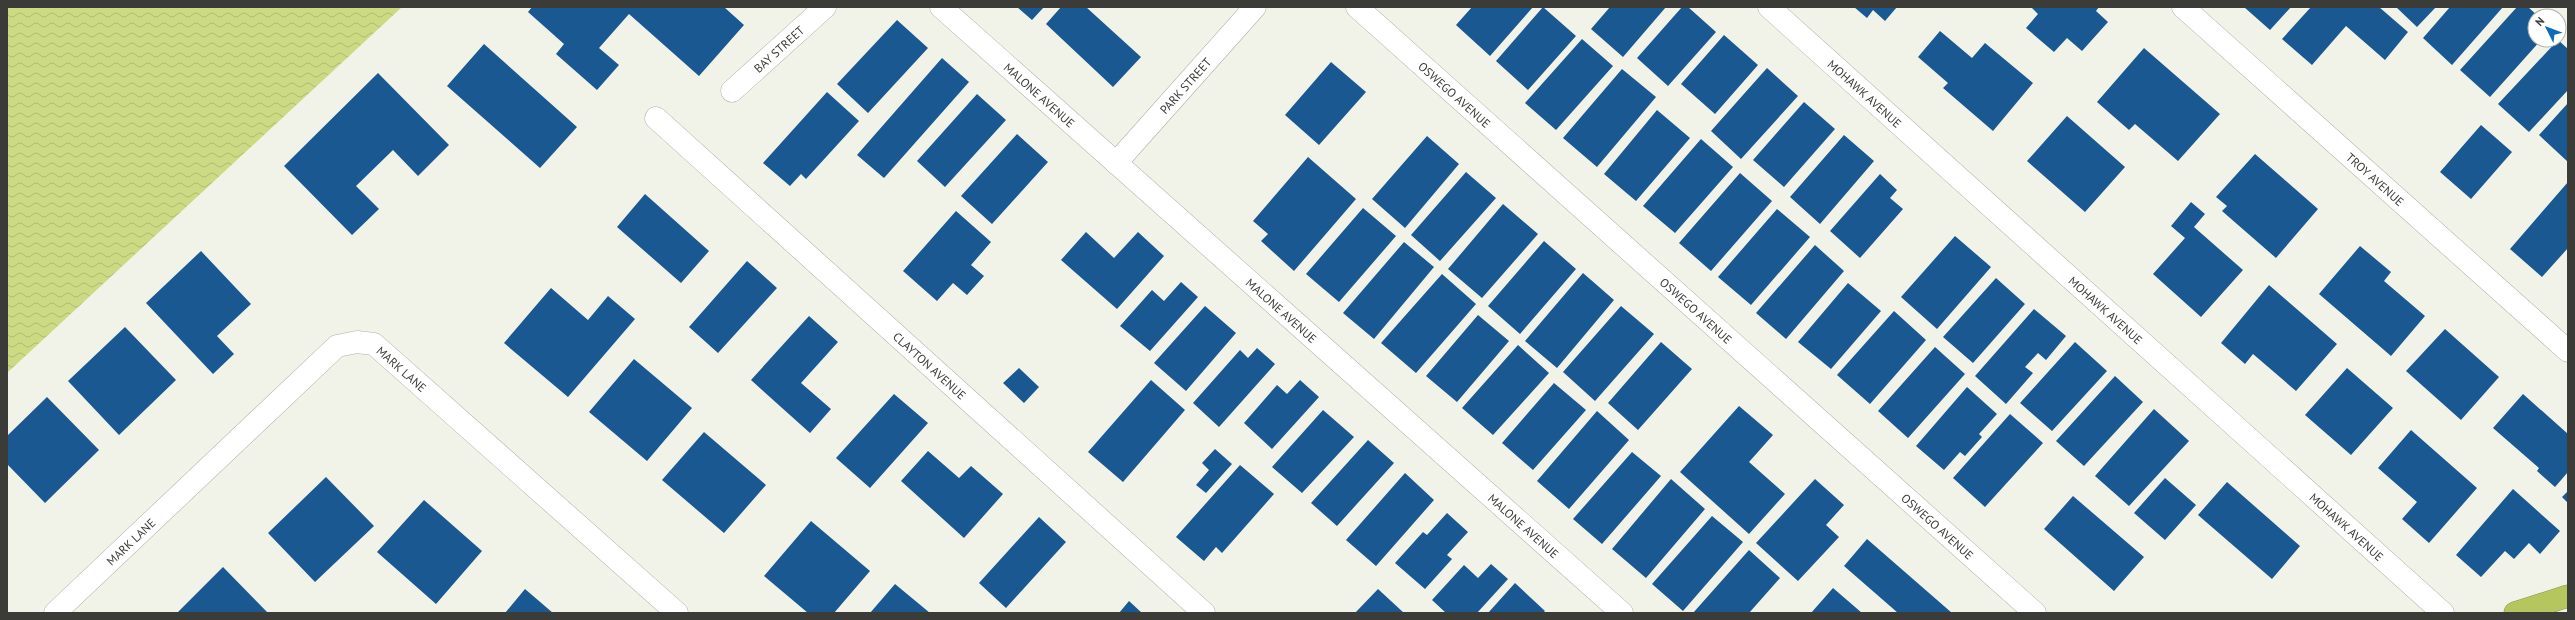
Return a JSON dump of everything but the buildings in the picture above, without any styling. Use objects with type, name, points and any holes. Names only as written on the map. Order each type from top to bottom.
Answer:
[{"type":"highway","points":[[2515,613],[2568,596]]},
{"type":"street","name":"BAY STREET","points":[[732,91],[825,7]]},
{"type":"street","name":"MALONE AVENUE","points":[[941,7],[1622,613]]},
{"type":"street","name":"PARK STREET","points":[[1116,163],[1255,7]]},
{"type":"street","name":"OSWEGO AVENUE","points":[[1358,7],[2035,613]]},
{"type":"street","name":"MOHAWK AVENUE","points":[[1769,7],[2443,613]]},
{"type":"street","name":"TROY AVENUE","points":[[2183,7],[2568,351]]},
{"type":"street","name":"CLAYTON AVENUE","points":[[656,118],[1204,613]]},
{"type":"street","name":"MARK LANE","points":[[55,613],[337,346],[357,342],[374,344],[677,613]]},
{"type":"water","points":[[7,7],[402,7],[7,373]]}]
